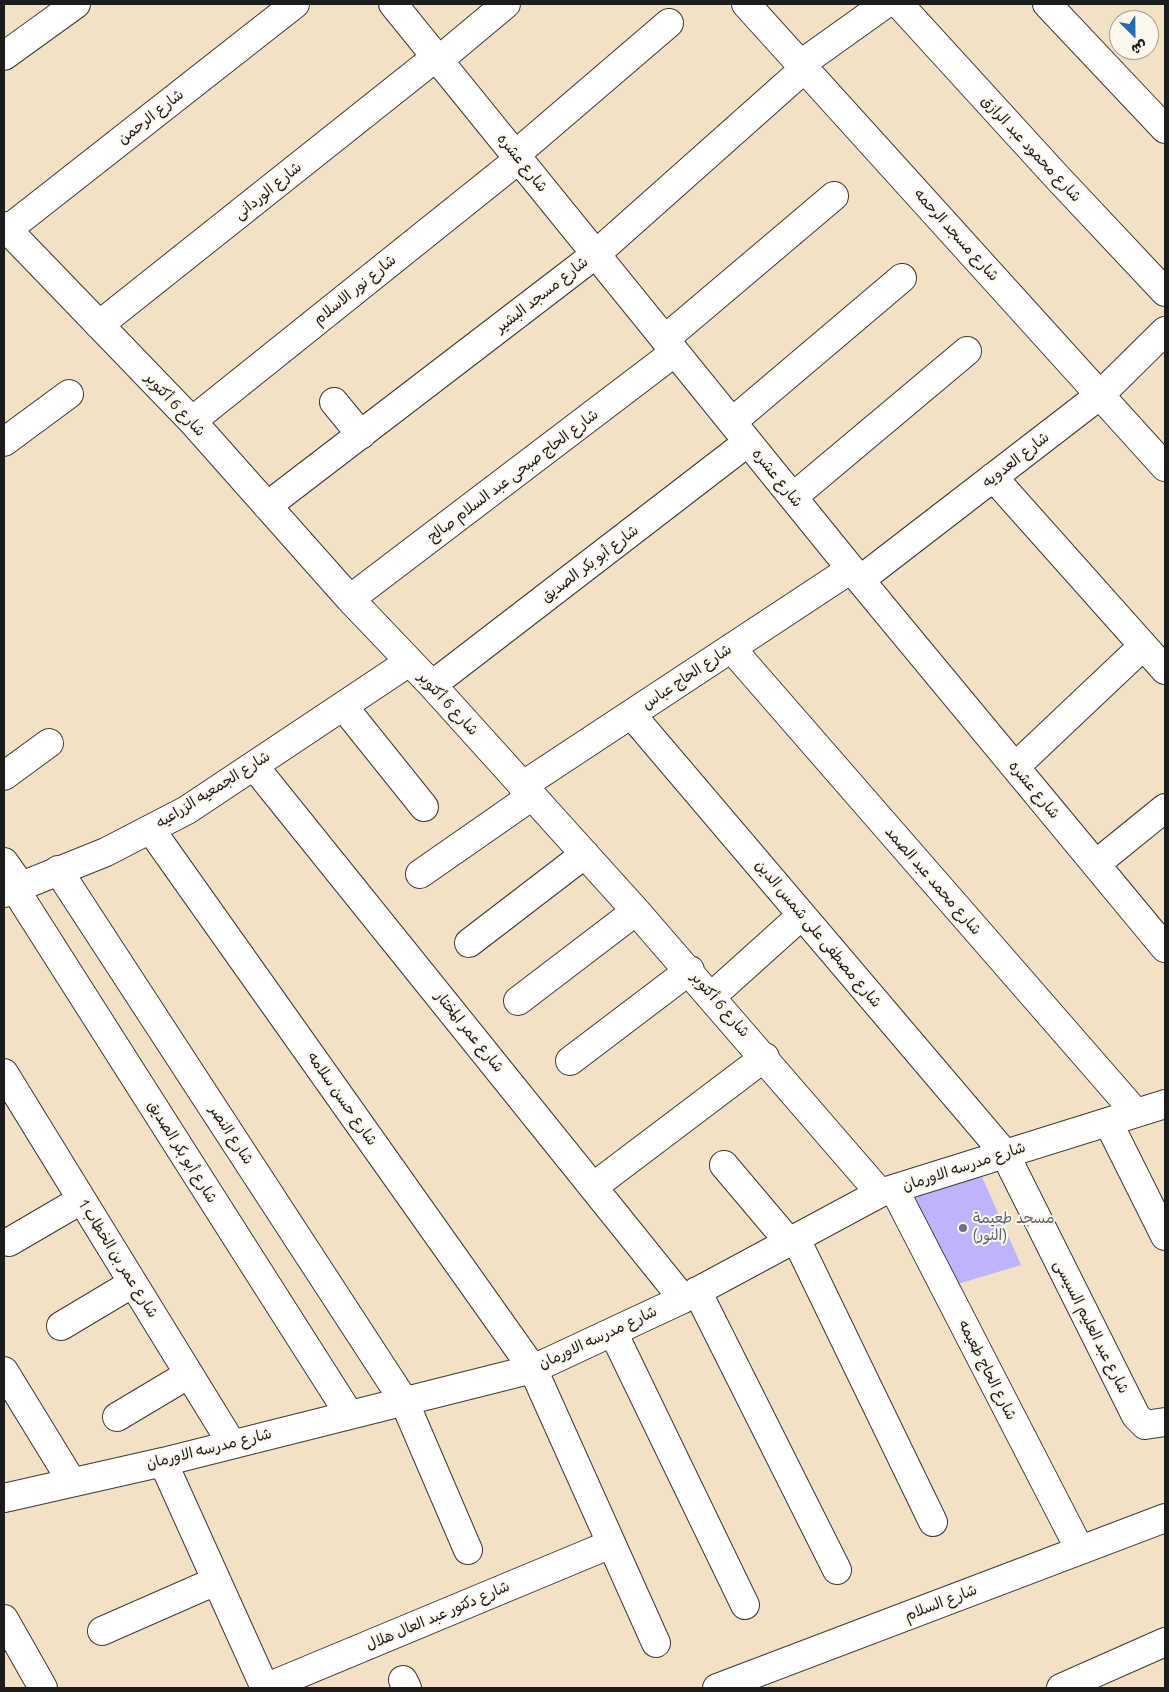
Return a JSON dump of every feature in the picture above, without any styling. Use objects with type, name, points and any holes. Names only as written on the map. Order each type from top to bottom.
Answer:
[{"type":"street","points":[[4,56],[76,4]]},
{"type":"street","name":"شارع الرحمن","points":[[6,228],[296,4]]},
{"type":"street","name":"شارع عشره","points":[[393,4],[855,575],[1165,948]]},
{"type":"street","name":"شارع الوردانى","points":[[99,325],[506,4]]},
{"type":"street","name":"شارع مسجد الرحمه","points":[[746,4],[1165,467]]},
{"type":"street","name":"شارع مسجد البشير","points":[[267,506],[596,254],[803,66],[885,4]]},
{"type":"street","name":"شارع محمود عبد الرازق","points":[[899,4],[1165,292]]},
{"type":"street","points":[[1047,4],[1165,129]]},
{"type":"street","name":"شارع نور الاسلام","points":[[192,421],[517,157],[669,23]]},
{"type":"street","name":"شارع الحاج صبحى عبد السلام صالح","points":[[350,599],[670,346],[834,196]]},
{"type":"street","name":"شارع 6 أكتوبر","points":[[6,228],[192,421],[350,599],[432,685],[690,970],[765,1058],[887,1191]]},
{"type":"street","name":"شارع أبو بكر الصديق","points":[[432,685],[740,432],[902,278]]},
{"type":"street","name":"شارع العدويه","points":[[855,575],[993,477],[1100,395],[1165,331]]},
{"type":"street","points":[[793,497],[967,351]]},
{"type":"street","points":[[4,442],[69,394]]},
{"type":"street","points":[[334,402],[361,435]]},
{"type":"street","points":[[993,477],[1165,670]]},
{"type":"street","name":"شارع الحاج عباس","points":[[420,874],[631,714],[731,648],[855,575]]},
{"type":"street","points":[[1015,767],[1144,646]]},
{"type":"street","name":"شارع محمد عبد الصمد","points":[[731,648],[1136,1113]]},
{"type":"street","name":"شارع الجمعيه الزراعيه","points":[[13,889],[106,852],[186,810],[409,662]]},
{"type":"street","points":[[343,706],[424,807]]},
{"type":"street","name":"شارع مصطفى على شمس الدين","points":[[631,714],[1005,1154]]},
{"type":"street","points":[[4,776],[50,743]]},
{"type":"street","name":"شارع عمر المختار","points":[[254,766],[593,1187],[690,1295],[837,1570]]},
{"type":"street","points":[[1096,864],[1165,808]]},
{"type":"street","name":"شارع حسن سلامه","points":[[151,830],[533,1369],[656,1643]]},
{"type":"street","points":[[469,943],[585,854]]},
{"type":"street","name":"شارع أبو بكر الصديق","points":[[4,862],[13,889],[349,1414]]},
{"type":"street","name":"شارع النصر","points":[[58,870],[404,1401],[468,1550]]},
{"type":"street","points":[[518,1001],[636,911]]},
{"type":"street","points":[[712,996],[802,915]]},
{"type":"street","points":[[570,1061],[690,970]]},
{"type":"street","points":[[593,1187],[765,1058]]},
{"type":"street","name":"شارع عمر بن الخطاب 1","points":[[4,1073],[14,1111],[81,1200],[232,1444]]},
{"type":"street","name":"شارع مدرسه الاورمان","points":[[4,1498],[163,1462],[533,1369],[690,1295],[887,1191],[1165,1104]]},
{"type":"street","points":[[1108,1122],[1165,1236]]},
{"type":"street","name":"شارع عبد العليم السيسى","points":[[1005,1154],[1136,1416],[1145,1425],[1165,1422]]},
{"type":"street","points":[[724,1165],[792,1240],[933,1522]]},
{"type":"street","name":"شارع الحاج طعيمه","points":[[887,1191],[1080,1550]]},
{"type":"street","points":[[9,1242],[81,1200]]},
{"type":"street","points":[[61,1326],[133,1283]]},
{"type":"street","points":[[613,1332],[745,1605]]},
{"type":"street","points":[[4,1371],[72,1482]]},
{"type":"street","points":[[117,1417],[189,1374]]},
{"type":"street","points":[[163,1462],[265,1688]]},
{"type":"street","name":"شارع السلام","points":[[717,1688],[1165,1518]]},
{"type":"street","name":"شارع دكتور عبد العال هلال","points":[[265,1688],[611,1544]]},
{"type":"street","points":[[102,1631],[216,1581]]},
{"type":"street","points":[[4,1619],[43,1688]]},
{"type":"street","points":[[1061,1688],[1165,1642]]},
{"type":"building","name":"مسجد طعيمة (النور)","points":[[978,1168],[1021,1265],[951,1286],[902,1191]]},
{"type":"place","name":"مسجد طعيمة (النور)","points":[[963,1228]]}]
